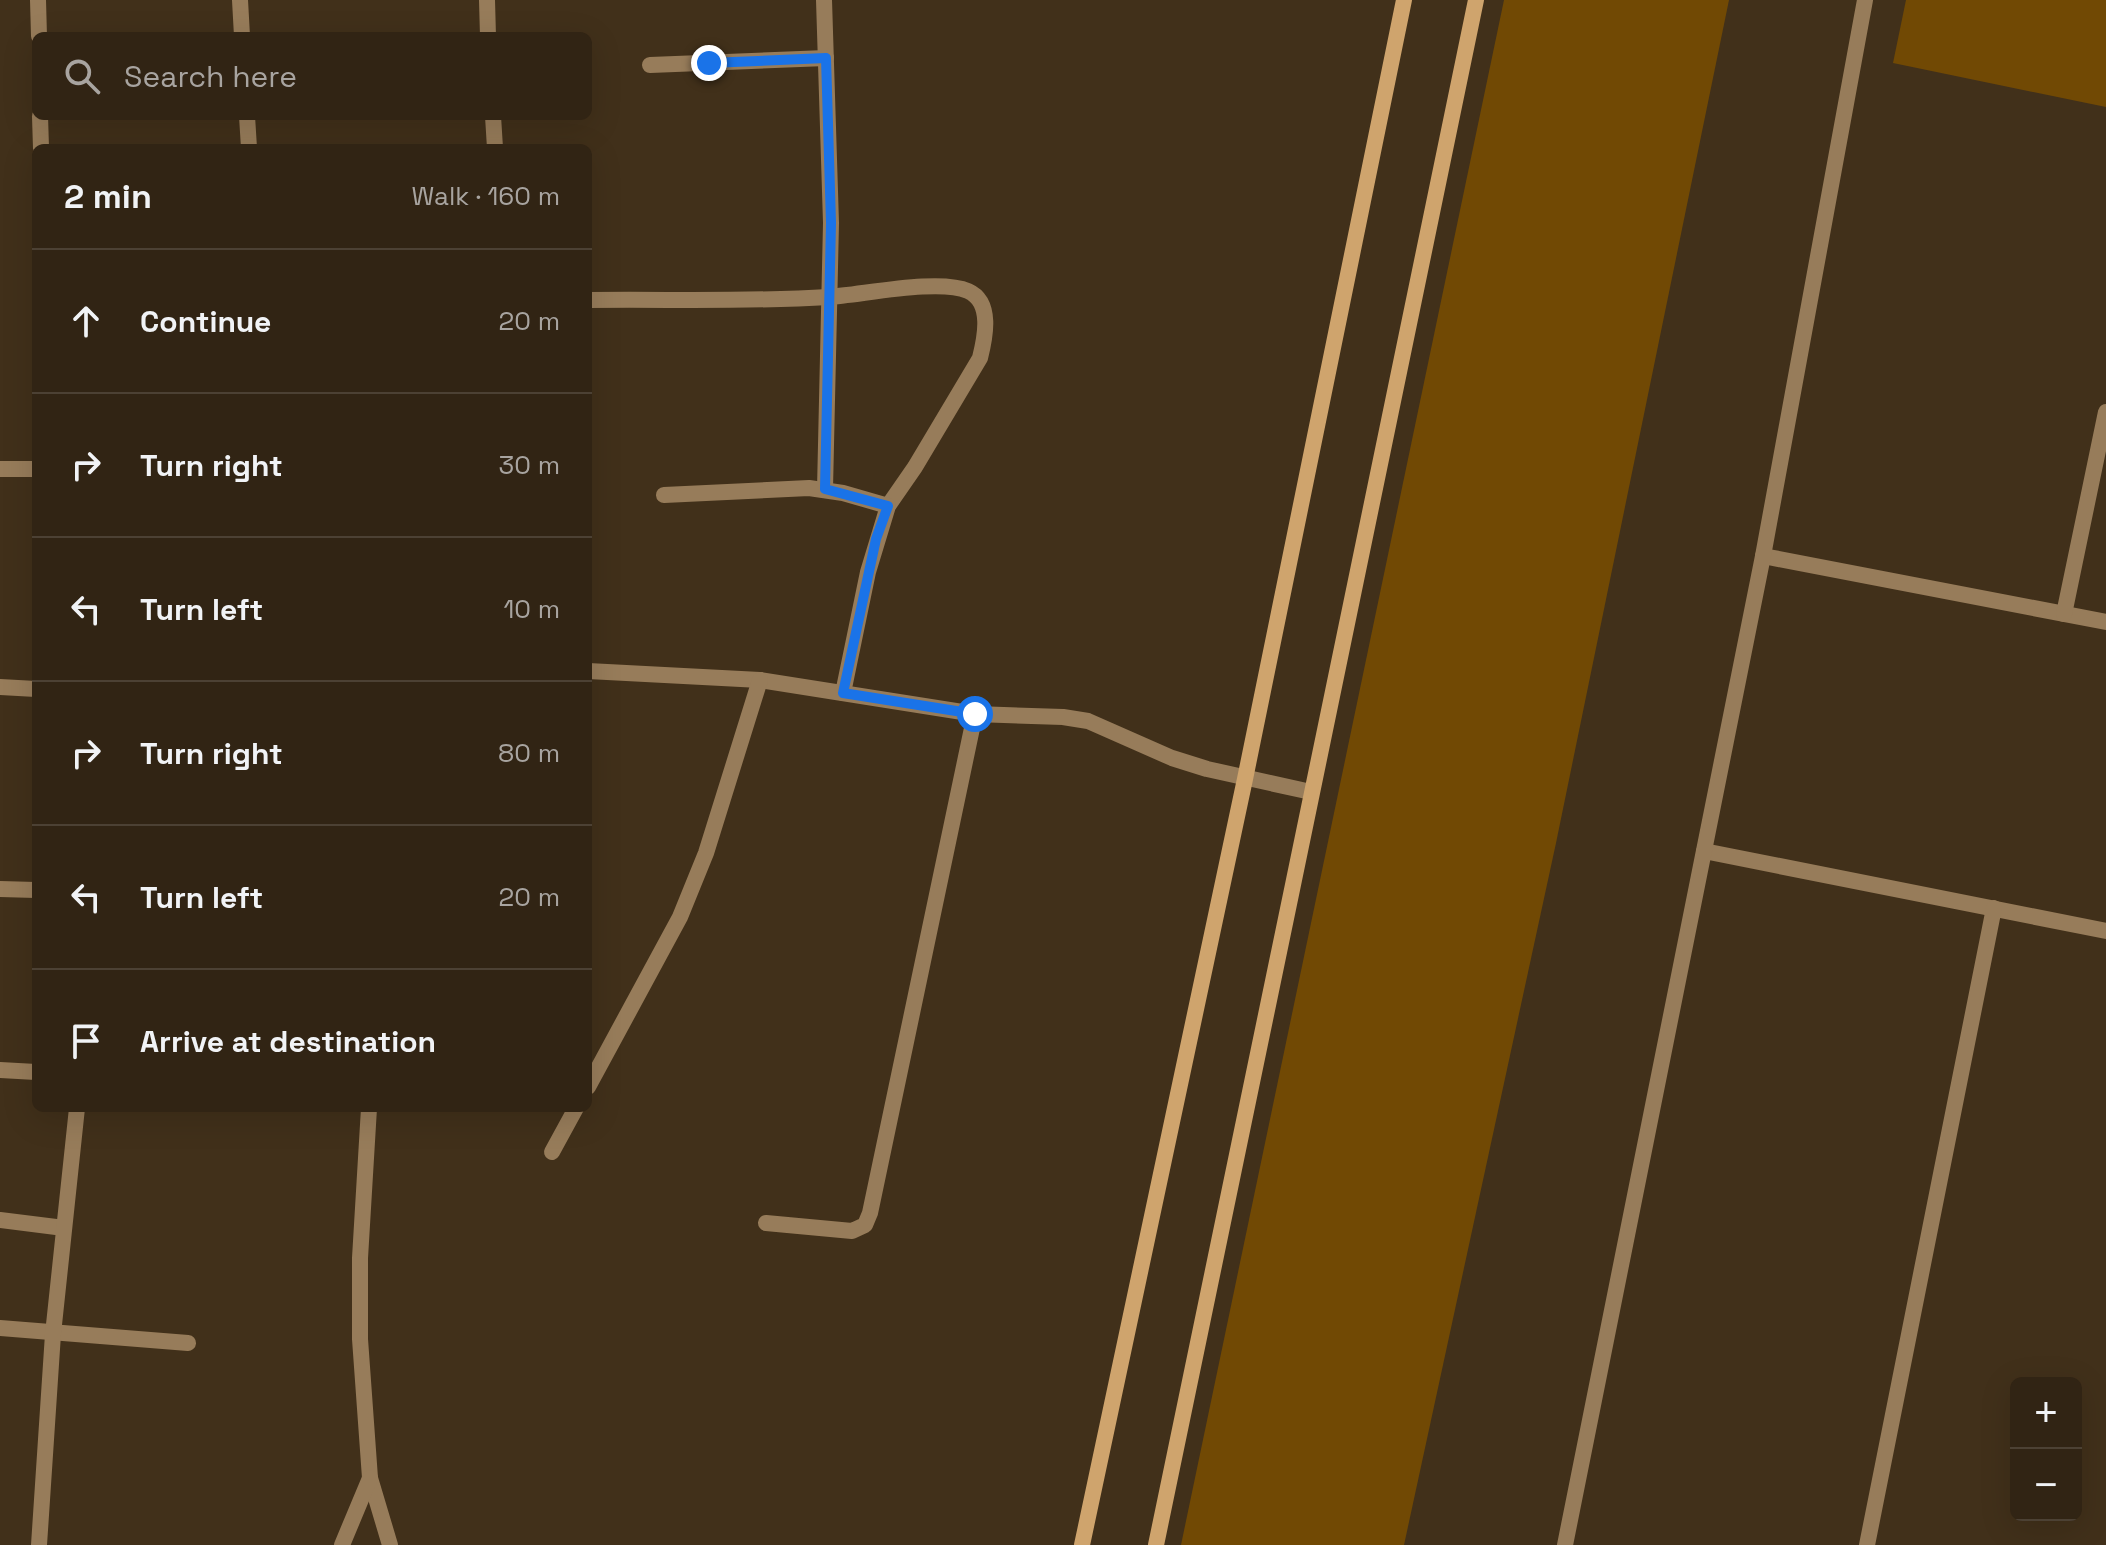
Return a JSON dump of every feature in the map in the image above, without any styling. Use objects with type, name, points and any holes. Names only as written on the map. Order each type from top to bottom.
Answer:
[{"type":"street","points":[[38,0],[39,32]]},
{"type":"street","points":[[240,0],[242,32]]},
{"type":"street","points":[[487,0],[488,32]]},
{"type":"street","points":[[824,0],[831,223],[825,489]]},
{"type":"street","points":[[1082,1545],[1245,779],[1404,0]]},
{"type":"street","points":[[1156,1545],[1476,0]]},
{"type":"street","points":[[1565,1545],[1763,556],[1865,0]]},
{"type":"street","points":[[650,65],[826,58]]},
{"type":"street","points":[[40,120],[41,144]]},
{"type":"street","points":[[247,120],[249,144]]},
{"type":"street","points":[[493,120],[495,144]]},
{"type":"street","points":[[592,300],[828,297],[945,287],[968,291],[980,300],[985,314],[980,358],[888,506],[871,561],[843,693]]},
{"type":"street","points":[[2064,614],[2106,412]]},
{"type":"street","points":[[0,469],[32,469]]},
{"type":"street","points":[[664,495],[779,488],[825,489],[888,506]]},
{"type":"street","points":[[1763,556],[2106,622]]},
{"type":"street","points":[[592,671],[760,680],[975,714],[1063,717],[1088,721],[1172,758],[1245,779],[1311,792]]},
{"type":"street","points":[[592,1080],[680,917],[706,853],[760,680]]},
{"type":"street","points":[[0,687],[32,689]]},
{"type":"street","points":[[766,1223],[852,1231],[865,1225],[870,1213],[975,714]]},
{"type":"street","points":[[1704,851],[2106,931]]},
{"type":"street","points":[[0,889],[32,890]]},
{"type":"street","points":[[1867,1545],[1994,908]]},
{"type":"street","points":[[0,1070],[32,1072]]},
{"type":"street","points":[[39,1545],[53,1334],[77,1112]]},
{"type":"street","points":[[369,1112],[360,1258],[360,1339],[370,1478],[390,1545]]},
{"type":"street","points":[[552,1152],[574,1112]]},
{"type":"street","points":[[0,1220],[64,1228]]},
{"type":"street","points":[[0,1328],[188,1343]]},
{"type":"street","points":[[342,1545],[370,1478]]},
{"type":"shaded area","points":[[1504,0],[1729,0],[1556,843],[1404,1545],[1181,1545]]},
{"type":"shaded area","points":[[1906,0],[2106,0],[2106,107],[1893,63]]},
{"type":"route","points":[[709,63],[826,58],[831,223],[825,489],[888,506],[868,572],[843,693],[975,714]]}]
